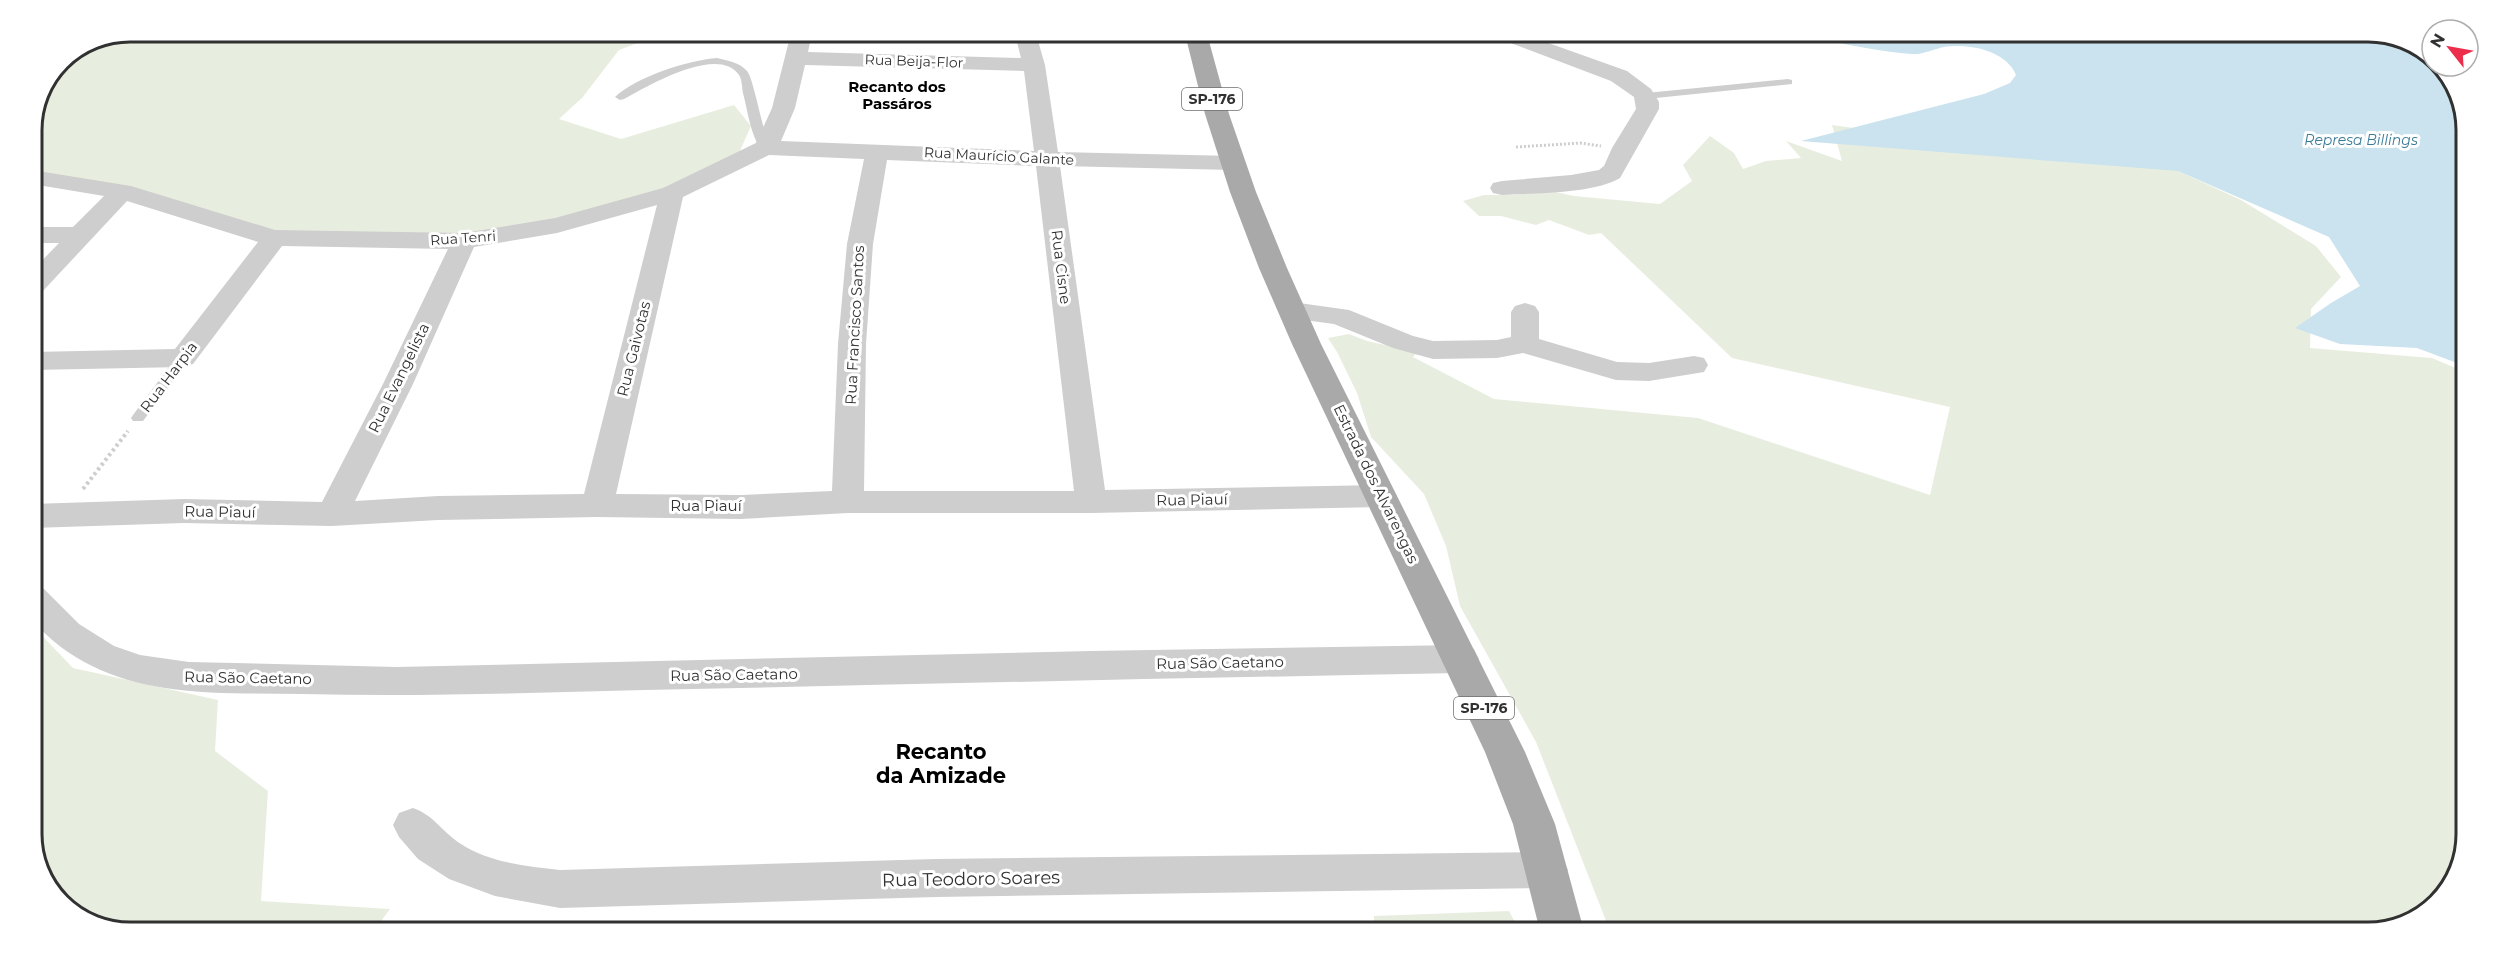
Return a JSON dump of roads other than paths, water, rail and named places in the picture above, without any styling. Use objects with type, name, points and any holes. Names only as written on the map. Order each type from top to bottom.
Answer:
[{"type":"main road","name":"Estrada dos Alvarengas","points":[[1198,42],[1204,72],[1255,228],[1292,311],[1461,659],[1522,791],[1548,870],[1560,922]]},
{"type":"street","points":[[765,148],[772,139],[780,117],[799,42]]},
{"type":"street","name":"Rua Cisne","points":[[1028,42],[1034,65],[1047,159],[1091,502]]},
{"type":"street","points":[[1502,188],[1580,180],[1608,174],[1615,169],[1621,153],[1648,109],[1646,96],[1619,76],[1526,42]]},
{"type":"street","name":"Rua Beija-Flor","points":[[794,58],[1034,65]]},
{"type":"street","name":"Rua Maurício Galante","points":[[765,148],[1047,159],[1233,163]]},
{"type":"street","name":"Rua Tenri","points":[[42,179],[122,191],[252,233],[275,238],[464,241],[567,223],[672,193],[765,148]]},
{"type":"street","name":"Rua Francisco Santos","points":[[848,502],[852,344],[860,244],[877,151]]},
{"type":"street","points":[[42,275],[122,191]]},
{"type":"street","name":"Rua Gaivotas","points":[[597,505],[672,193]]},
{"type":"street","points":[[42,235],[80,235]]},
{"type":"street","name":"Rua Harpia","points":[[183,358],[275,238]]},
{"type":"street","name":"Rua Evangelista","points":[[332,514],[398,384],[464,241]]},
{"type":"street","points":[[1292,311],[1339,316],[1385,336],[1432,350],[1497,348],[1524,344],[1616,371],[1649,372],[1694,365]]},
{"type":"street","points":[[1524,344],[1525,312]]},
{"type":"street","points":[[42,361],[183,358]]},
{"type":"street","name":"Rua Piauí","points":[[47,516],[184,511],[332,514],[438,508],[597,505],[741,507],[848,502],[1091,502],[1381,496]]},
{"type":"street","name":"Rua São Caetano","points":[[42,608],[75,642],[121,665],[156,674],[189,677],[409,681],[1461,659]]},
{"type":"street","name":"Rua Teodoro Soares","points":[[413,825],[435,849],[458,863],[500,881],[560,889],[936,878],[1548,870]]},
{"type":"lane","points":[[620,97],[677,68],[698,63],[720,62],[738,66],[744,74],[759,136],[765,148]]},
{"type":"lane","points":[[1646,96],[1788,82]]},
{"type":"lane","name":"Rua Harpia","points":[[138,418],[183,358]]},
{"type":"water","name":"Represa Billings","points":[[1832,42],[2368,42],[2407,51],[2420,59],[2420,78],[2439,78],[2447,91],[2456,124],[2456,363],[2417,348],[2340,344],[2295,328],[2360,286],[2329,237],[2178,171],[1801,141],[1984,94],[2010,83],[2016,75],[2004,60],[1985,50],[1954,46],[1912,54]]},
{"type":"district","name":"Recanto dos Passáros","points":[[897,96]]},
{"type":"district","name":"Recanto da Amizade","points":[[941,764]]}]
